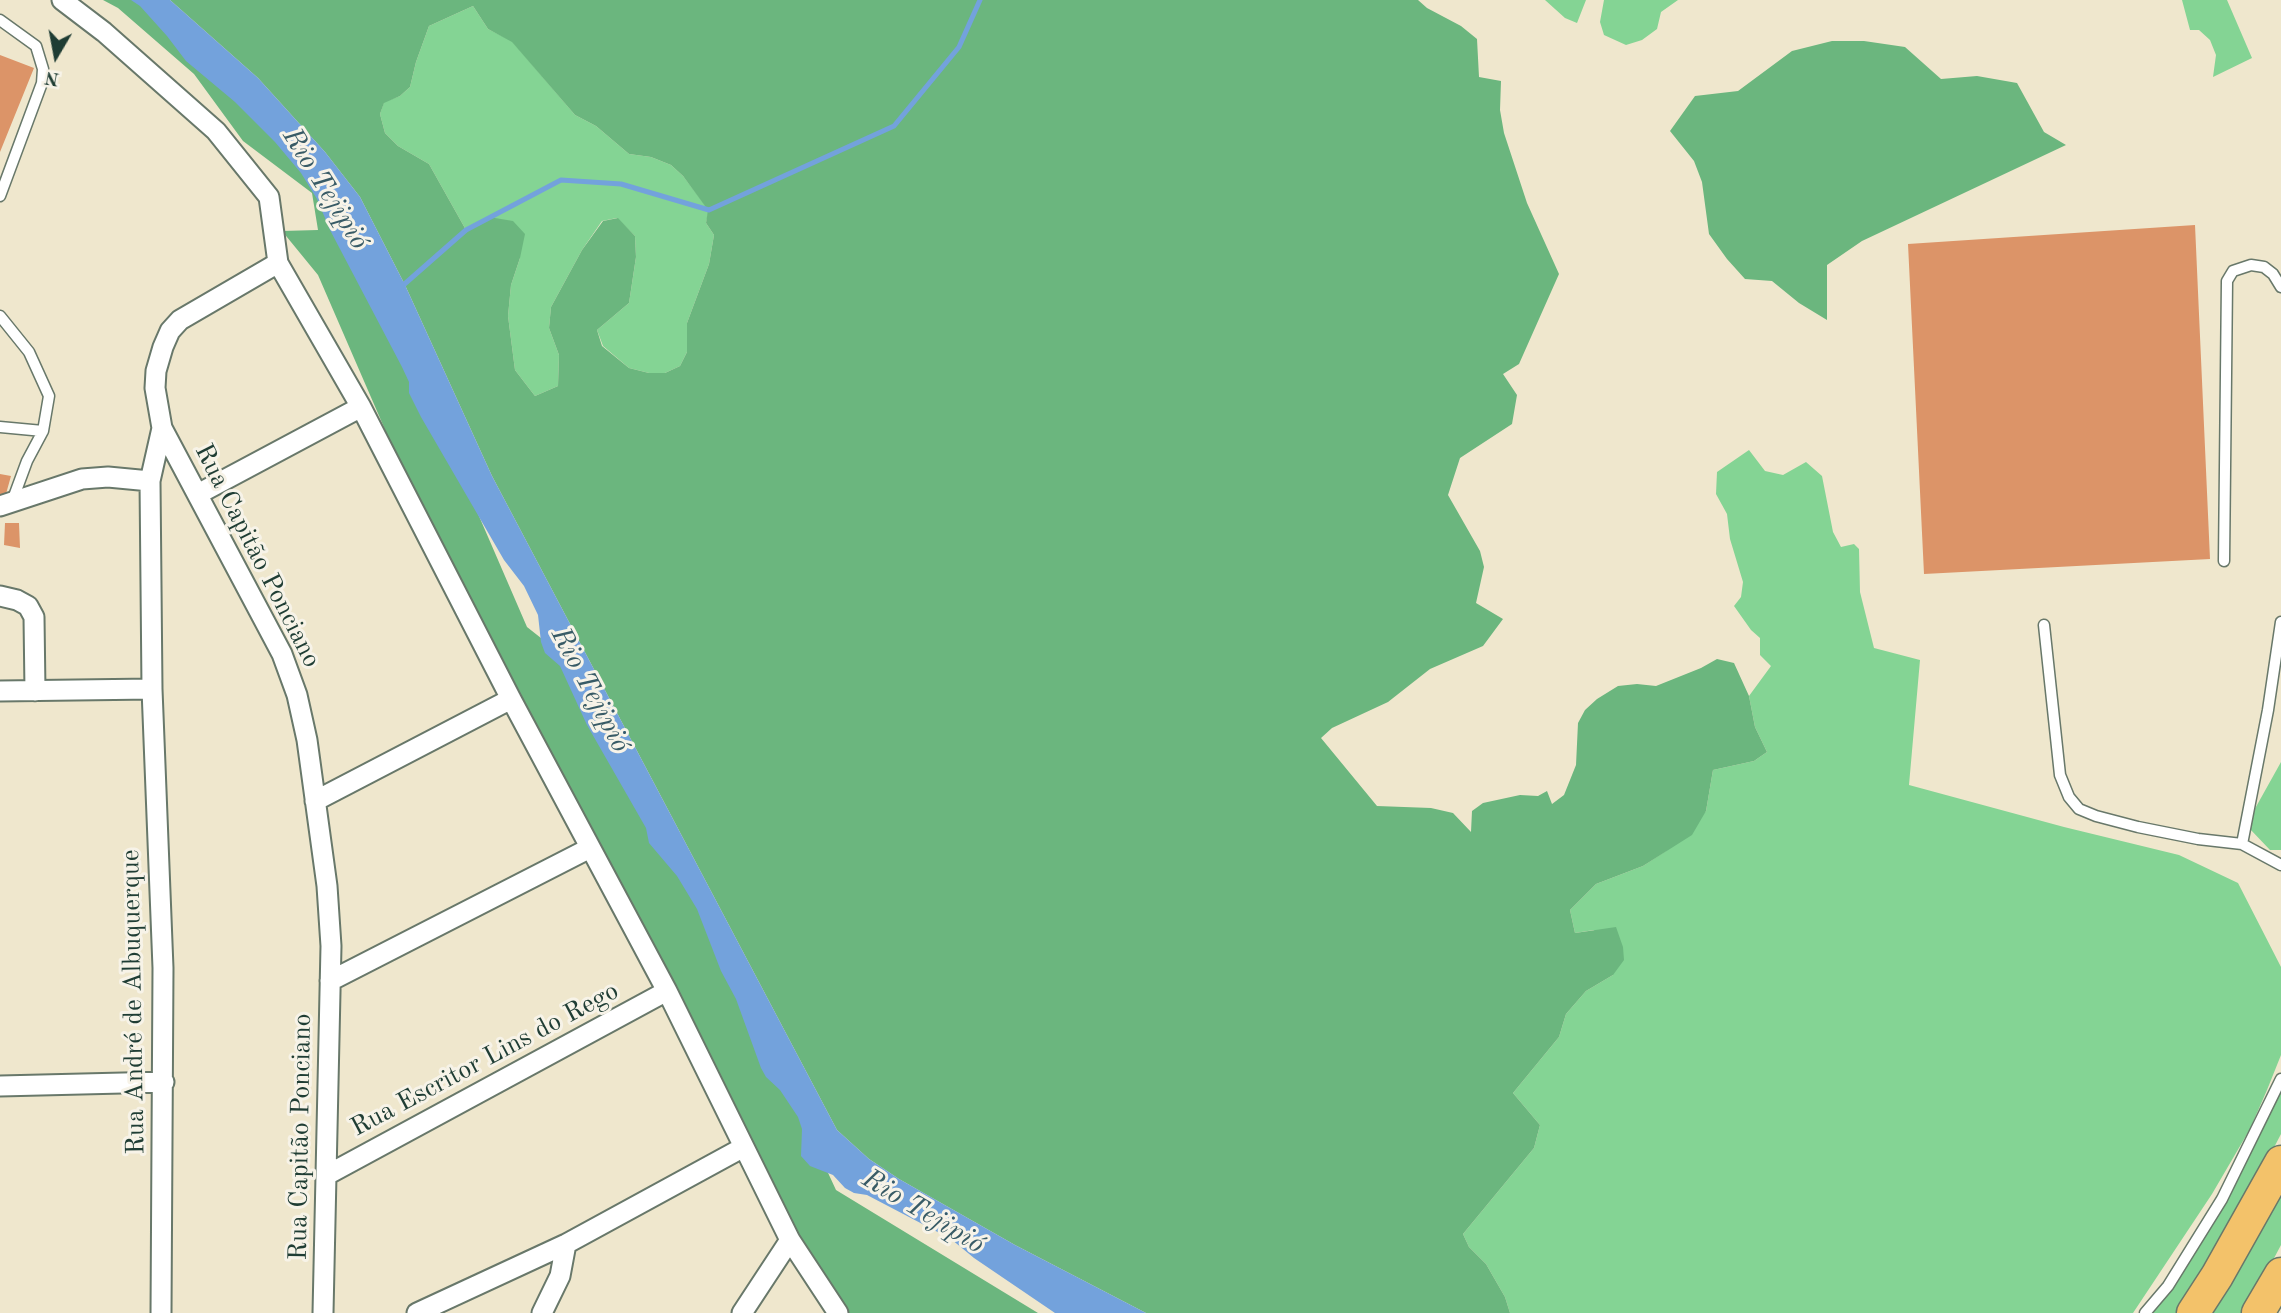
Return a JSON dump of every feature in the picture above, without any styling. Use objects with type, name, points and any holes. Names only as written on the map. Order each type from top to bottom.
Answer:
[{"type":"highway","points":[[2193,1313],[2217,1276],[2281,1162]]},
{"type":"highway","points":[[2258,1313],[2281,1273]]},
{"type":"street","points":[[62,0],[104,32],[216,131],[269,197],[278,263],[361,407],[511,699],[667,991],[790,1240],[838,1313]]},
{"type":"street","name":"Rua Capitão Ponciano","points":[[278,263],[180,320],[170,331],[156,371],[155,388],[162,428],[282,654],[297,695],[307,740],[327,887],[330,981],[323,1313]]},
{"type":"street","points":[[198,494],[361,407]]},
{"type":"street","name":"Rua André de Albuquerque","points":[[161,1313],[163,968],[152,690],[150,481],[162,428]]},
{"type":"street","points":[[6,505],[82,479],[150,481]]},
{"type":"street","points":[[0,596],[17,600],[32,610],[35,691]]},
{"type":"street","points":[[0,691],[152,690]]},
{"type":"street","points":[[315,801],[511,699]]},
{"type":"street","points":[[330,981],[590,849]]},
{"type":"street","name":"Rua Escritor Lins do Rego","points":[[327,1175],[667,991]]},
{"type":"street","points":[[0,1086],[164,1082]]},
{"type":"street","points":[[417,1313],[566,1244],[744,1147]]},
{"type":"street","points":[[743,1313],[790,1240]]},
{"type":"street","points":[[542,1313],[560,1276],[566,1244]]},
{"type":"lane","points":[[0,20],[36,46],[43,69],[42,83],[0,196]]},
{"type":"lane","points":[[2224,561],[2227,281],[2233,271],[2251,265],[2263,267],[2273,274],[2281,287]]},
{"type":"lane","points":[[0,316],[29,352],[49,396],[43,432],[6,505]]},
{"type":"lane","points":[[0,427],[43,432]]},
{"type":"lane","points":[[2242,844],[2268,710],[2281,622]]},
{"type":"lane","points":[[2044,625],[2060,775],[2069,797],[2079,809],[2138,827],[2198,839],[2242,844],[2281,864]]},
{"type":"lane","points":[[2145,1313],[2168,1286],[2222,1199],[2281,1079]]},
{"type":"green space","points":[[103,0],[151,0],[268,109],[408,352],[527,627],[565,657],[718,936],[836,1190],[1038,1313],[842,1313],[628,935],[472,613],[455,567],[393,448],[318,275],[282,231],[318,230],[312,193],[243,141],[194,74],[118,8]]},
{"type":"green space","points":[[170,0],[1418,0],[1477,39],[1479,77],[1501,81],[1500,110],[1504,133],[1527,203],[1559,274],[1519,364],[1503,374],[1517,395],[1512,424],[1460,458],[1448,495],[1480,551],[1484,567],[1476,603],[1503,619],[1483,646],[1430,669],[1388,702],[1332,728],[1321,738],[1377,806],[1431,808],[1453,813],[1471,832],[1472,811],[1483,803],[1520,795],[1538,796],[1547,791],[1552,804],[1564,795],[1576,765],[1578,723],[1585,710],[1597,699],[1618,686],[1656,686],[1717,659],[1734,663],[1749,696],[1755,727],[1767,752],[1754,761],[1713,770],[1706,811],[1692,835],[1643,866],[1596,884],[1570,910],[1575,933],[1616,927],[1624,960],[1613,975],[1586,991],[1566,1014],[1559,1037],[1513,1093],[1540,1125],[1534,1148],[1463,1234],[1469,1247],[1486,1264],[1505,1297],[1510,1313],[1146,1313],[1015,1245],[899,1179],[869,1159],[837,1130],[492,476],[405,285],[360,197],[325,152],[258,78]],"holes":[[[473,6],[488,29],[512,42],[575,115],[596,126],[629,154],[651,157],[671,165],[683,176],[708,210],[706,223],[714,235],[709,264],[687,323],[687,352],[680,366],[665,373],[649,373],[629,368],[602,346],[597,330],[629,303],[636,257],[635,236],[618,218],[603,221],[582,250],[551,307],[549,328],[559,355],[558,386],[535,396],[515,370],[508,316],[511,285],[525,234],[513,221],[489,217],[466,230],[429,164],[398,146],[385,133],[380,114],[384,103],[400,96],[410,87],[429,26]]]},
{"type":"green space","points":[[1545,0],[1586,0],[1577,23],[1565,18]]},
{"type":"green space","points":[[1604,0],[1678,0],[1661,12],[1657,29],[1642,40],[1626,45],[1604,35],[1600,22]]},
{"type":"green space","points":[[2182,0],[2227,0],[2252,58],[2213,77],[2216,55],[2210,40],[2199,30],[2190,30]]},
{"type":"green space","points":[[473,6],[488,29],[512,41],[575,115],[596,126],[629,154],[651,157],[671,165],[709,210],[706,223],[714,235],[709,264],[687,323],[687,352],[680,366],[665,373],[649,373],[629,368],[603,346],[597,330],[629,303],[636,257],[635,236],[617,218],[602,221],[582,250],[551,307],[549,328],[559,355],[558,386],[535,396],[515,370],[508,316],[511,285],[520,258],[466,230],[429,164],[398,146],[385,133],[380,114],[384,102],[400,96],[410,87],[429,26]]},
{"type":"green space","points":[[1832,41],[1864,41],[1905,47],[1941,79],[1977,76],[2017,83],[2044,132],[2066,145],[1862,241],[1827,265],[1827,320],[1799,303],[1772,281],[1745,279],[1727,259],[1709,234],[1702,182],[1694,161],[1670,131],[1695,96],[1738,91],[1792,51]]},
{"type":"green space","points":[[1749,450],[1765,471],[1783,475],[1806,462],[1822,476],[1833,532],[1841,547],[1854,544],[1859,549],[1860,592],[1874,648],[1920,660],[1909,785],[2179,855],[2238,883],[2281,967],[2281,1055],[2267,1090],[2250,1129],[2212,1194],[2133,1313],[1510,1313],[1505,1297],[1486,1264],[1469,1247],[1463,1234],[1534,1148],[1540,1125],[1513,1093],[1559,1037],[1566,1014],[1586,991],[1613,975],[1594,930],[1575,933],[1570,910],[1596,884],[1643,866],[1666,851],[1706,811],[1713,770],[1754,761],[1767,752],[1755,727],[1749,696],[1771,666],[1760,655],[1760,638],[1734,606],[1741,597],[1743,582],[1730,539],[1727,514],[1716,494],[1717,472]]},
{"type":"green space","points":[[2281,762],[2281,850],[2270,850],[2250,829],[2252,814]]},
{"type":"green space","points":[[2281,1092],[2281,1134],[2231,1230],[2178,1313],[2145,1313],[2222,1199]]},
{"type":"green space","points":[[2281,1175],[2281,1245],[2247,1309],[2244,1313],[2199,1313]]},
{"type":"water","name":"Rio Tejipió","points":[[131,0],[170,0],[258,78],[325,152],[360,197],[405,285],[492,476],[837,1130],[869,1159],[899,1179],[1015,1245],[1146,1313],[1055,1313],[974,1258],[951,1239],[867,1195],[854,1193],[833,1175],[810,1166],[801,1156],[802,1129],[798,1117],[761,1068],[736,999],[721,971],[697,909],[677,876],[649,843],[646,828],[587,725],[560,666],[545,653],[538,615],[524,586],[504,560],[421,417],[409,393],[409,382],[402,367],[330,230],[317,199],[301,173],[275,142],[235,102],[186,61],[140,6]]},
{"type":"building","points":[[0,55],[34,68],[0,152]]},
{"type":"building","points":[[2195,225],[2210,559],[1924,574],[1908,244]]},
{"type":"building","points":[[0,474],[11,476],[4,501],[0,501]]},
{"type":"building","points":[[5,523],[19,523],[20,548],[4,545]]},
{"type":"waterway","points":[[400,288],[466,230],[561,180],[621,184],[709,210],[894,126],[959,47],[980,0]]}]
